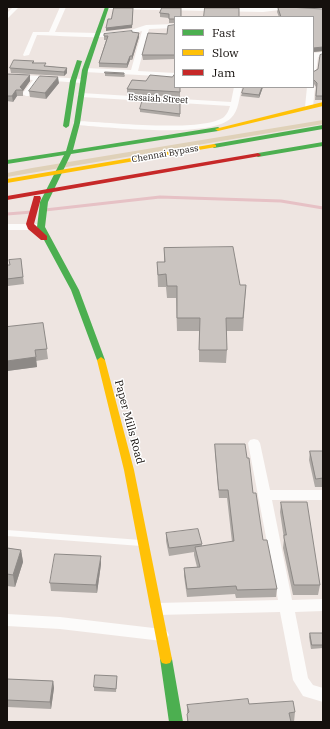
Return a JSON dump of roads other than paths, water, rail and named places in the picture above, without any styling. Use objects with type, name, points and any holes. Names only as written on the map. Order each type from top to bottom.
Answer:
[{"type":"main road","points":[[50,191],[77,123],[84,70],[107,7],[96,7]]},
{"type":"main road","points":[[36,225],[38,197],[66,148],[73,81],[86,38]]},
{"type":"main road","points":[[7,162],[66,148],[203,132],[323,104]]},
{"type":"main road","name":"Chennai Bypass","points":[[7,169],[292,121]]},
{"type":"main road","name":"Chennai Bypass","points":[[7,181],[79,170],[323,127]]},
{"type":"main road","points":[[7,198],[38,197],[50,191],[323,144]]},
{"type":"main road","name":"Paper Mills Road","points":[[36,225],[48,241],[76,290],[100,357],[129,470],[162,635],[176,722]]},
{"type":"street","points":[[8,16],[16,7]]},
{"type":"street","points":[[51,34],[63,7]]},
{"type":"street","points":[[107,7],[288,7],[323,9]]},
{"type":"street","points":[[26,55],[35,33],[86,38],[97,35],[128,33],[146,27],[174,26]]},
{"type":"street","points":[[134,72],[146,27]]},
{"type":"street","points":[[314,64],[315,55],[323,54]]},
{"type":"street","points":[[84,70],[174,75]]},
{"type":"street","points":[[7,76],[83,81]]},
{"type":"street","points":[[26,94],[38,78]]},
{"type":"street","points":[[77,123],[167,127],[208,126],[226,120],[230,115],[238,88]]},
{"type":"street","points":[[309,107],[311,88]]},
{"type":"street","name":"Essaiah Street","points":[[81,95],[234,104]]},
{"type":"street","points":[[7,227],[36,225]]},
{"type":"street","points":[[254,443],[301,680],[308,691],[323,695]]},
{"type":"street","points":[[265,495],[323,495]]},
{"type":"street","points":[[157,609],[323,605]]},
{"type":"street","points":[[7,620],[60,623],[162,635]]},
{"type":"lane","points":[[7,533],[144,543]]},
{"type":"waterway","points":[[45,210],[160,197],[281,201],[323,208]]},
{"type":"waterway","points":[[7,214],[32,212]]}]
